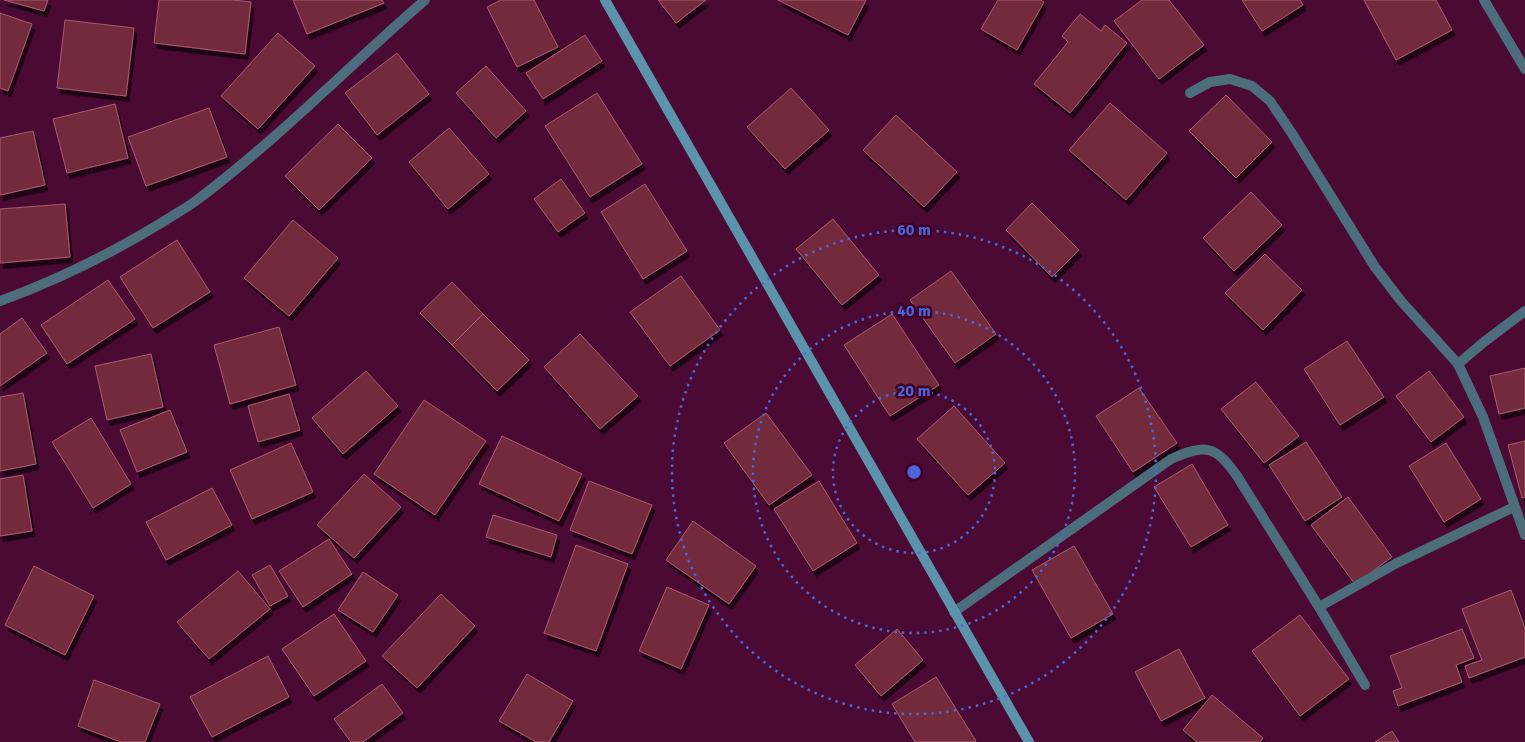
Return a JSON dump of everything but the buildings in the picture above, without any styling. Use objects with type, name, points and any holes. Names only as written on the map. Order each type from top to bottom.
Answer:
[{"type":"street","points":[[0,300],[24,292],[89,263],[140,236],[200,198],[269,142],[425,0]]},
{"type":"street","points":[[605,0],[1029,742]]},
{"type":"street","points":[[1484,0],[1525,69]]},
{"type":"street","points":[[1190,93],[1210,82],[1230,79],[1252,86],[1270,101],[1292,132],[1376,267],[1401,301],[1458,364],[1484,417],[1525,535]]},
{"type":"street","points":[[1458,364],[1525,311]]},
{"type":"street","points":[[954,612],[1171,458],[1192,450],[1211,451],[1225,459],[1237,476],[1319,607],[1364,685]]},
{"type":"street","points":[[1319,607],[1395,564],[1514,507]]}]
